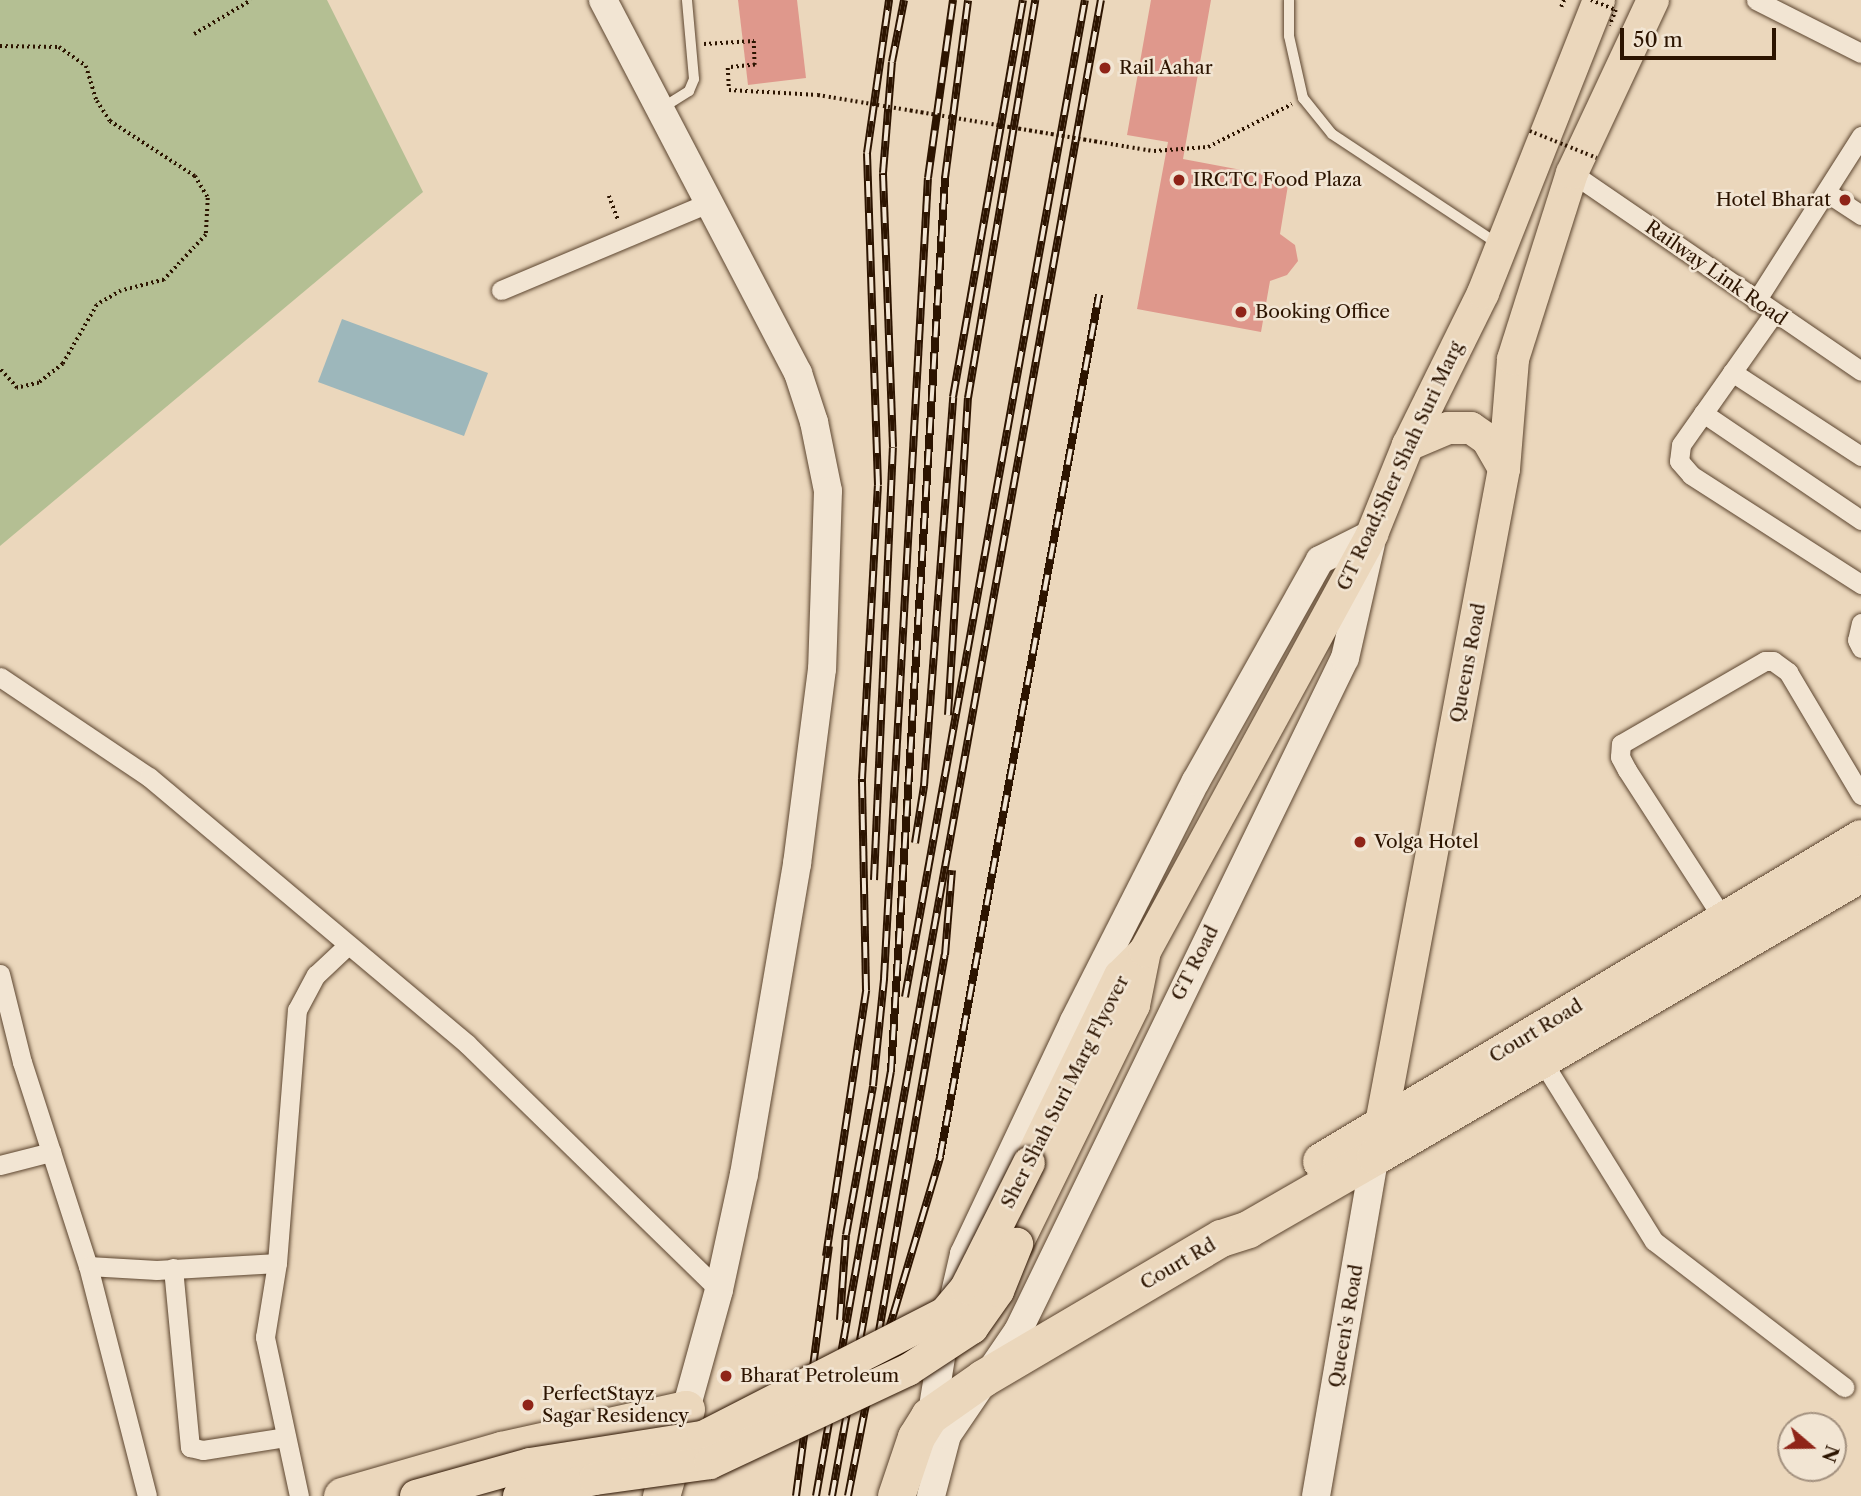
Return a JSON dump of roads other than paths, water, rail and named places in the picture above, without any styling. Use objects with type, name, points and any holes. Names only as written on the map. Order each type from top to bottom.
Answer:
[{"type":"highway","name":"Court Road","points":[[1378,1140],[1724,920],[1858,856]]},
{"type":"highway","name":"Court Road","points":[[1378,1140],[1541,1059],[1858,856]]},
{"type":"highway","name":"Court Rd","points":[[931,1415],[983,1378],[1221,1238],[1248,1228],[1378,1140]]},
{"type":"highway","points":[[342,1496],[501,1450],[685,1409],[661,1496]]},
{"type":"highway","points":[[896,1496],[916,1437],[931,1415]]},
{"type":"main road","points":[[603,0],[798,373],[814,422],[828,491],[822,669],[797,864],[744,1174],[719,1290],[685,1409]]},
{"type":"main road","points":[[1584,166],[1653,0]]},
{"type":"main road","name":"GT Road;Sher Shah Suri Marg","points":[[1145,951],[1373,534],[1408,445],[1483,293],[1501,246],[1604,13]]},
{"type":"main road","name":"Queens Road","points":[[1378,1140],[1504,469],[1513,359],[1526,309],[1584,166]]},
{"type":"main road","points":[[1483,293],[1526,309]]},
{"type":"main road","points":[[1408,445],[1448,428],[1471,428],[1487,439],[1504,469]]},
{"type":"main road","points":[[931,1415],[964,1254],[1074,1021],[1196,781],[1320,560],[1373,534]]},
{"type":"main road","name":"GT Road","points":[[931,1496],[947,1436],[983,1378],[1018,1331],[1345,658],[1373,534]]},
{"type":"main road","name":"Sher Shah Suri Marg Flyover","points":[[416,1496],[530,1464],[703,1437],[945,1313],[966,1288],[1120,976],[1145,951]]},
{"type":"main road","name":"Sher Shah Suri Marg Flyover","points":[[519,1496],[594,1479],[710,1463],[908,1370],[972,1328],[998,1291],[1017,1244],[1134,1005],[1145,951]]},
{"type":"main road","name":"Queen's Road","points":[[1316,1496],[1378,1140]]},
{"type":"street","points":[[1756,0],[1861,52]]},
{"type":"street","points":[[1756,301],[1861,136]]},
{"type":"street","name":"Railway Link Road","points":[[1584,166],[1756,301],[1861,371]]},
{"type":"street","points":[[1826,192],[1861,215]]},
{"type":"street","points":[[500,290],[708,203]]},
{"type":"street","points":[[1774,313],[1681,445],[1682,468],[1861,584]]},
{"type":"street","points":[[1732,372],[1861,456]]},
{"type":"street","points":[[1703,413],[1861,520]]},
{"type":"street","points":[[1861,623],[1857,640],[1861,648]]},
{"type":"street","points":[[1724,920],[1627,770],[1620,757],[1621,744],[1765,661],[1773,661],[1788,672],[1861,795]]},
{"type":"street","points":[[0,677],[149,776],[467,1044],[719,1290]]},
{"type":"street","points":[[299,1496],[266,1354],[277,1263],[297,1010],[305,989],[348,945]]},
{"type":"street","points":[[0,974],[51,1152],[88,1266],[147,1496]]},
{"type":"street","points":[[1541,1059],[1654,1241],[1844,1387]]},
{"type":"street","points":[[0,1165],[51,1152]]},
{"type":"street","points":[[88,1266],[173,1268],[277,1263]]},
{"type":"street","points":[[173,1268],[190,1447],[203,1450],[285,1437]]},
{"type":"lane","points":[[659,110],[689,90],[694,79],[694,45],[687,0]]},
{"type":"lane","points":[[1289,0],[1289,36],[1303,98],[1332,134],[1501,246]]},
{"type":"water","points":[[342,319],[488,373],[464,436],[318,382]]},
{"type":"railway","points":[[826,1256],[866,990],[862,779],[878,485],[867,153],[889,0]]},
{"type":"railway","points":[[874,880],[893,447],[883,173],[892,62],[904,0]]},
{"type":"railway","points":[[840,1320],[846,1235],[873,1086],[884,979],[928,178],[953,0]]},
{"type":"railway","points":[[816,1496],[891,1072],[945,178],[968,0]]},
{"type":"railway","points":[[915,843],[924,786],[953,397],[1023,0]]},
{"type":"railway","points":[[948,715],[968,398],[1035,0]]},
{"type":"railway","points":[[905,997],[1085,0]]},
{"type":"railway","points":[[832,1496],[1101,0]]},
{"type":"railway","points":[[866,1406],[940,1157],[1099,295]]},
{"type":"railway","points":[[878,1337],[945,955],[952,870]]},
{"type":"railway","points":[[796,1496],[829,1246]]},
{"type":"railway","points":[[848,1496],[867,1399]]},
{"type":"place","name":"Rail Aahar","points":[[1105,68]]},
{"type":"place","name":"IRCTC Food Plaza","points":[[1179,180]]},
{"type":"place","name":"Hotel Bharat","points":[[1845,200]]},
{"type":"place","name":"Booking Office","points":[[1241,312]]},
{"type":"place","name":"Volga Hotel","points":[[1360,842]]},
{"type":"place","name":"Bharat Petroleum","points":[[726,1376]]},
{"type":"place","name":"PerfectStayz Sagar Residency","points":[[528,1405]]}]
